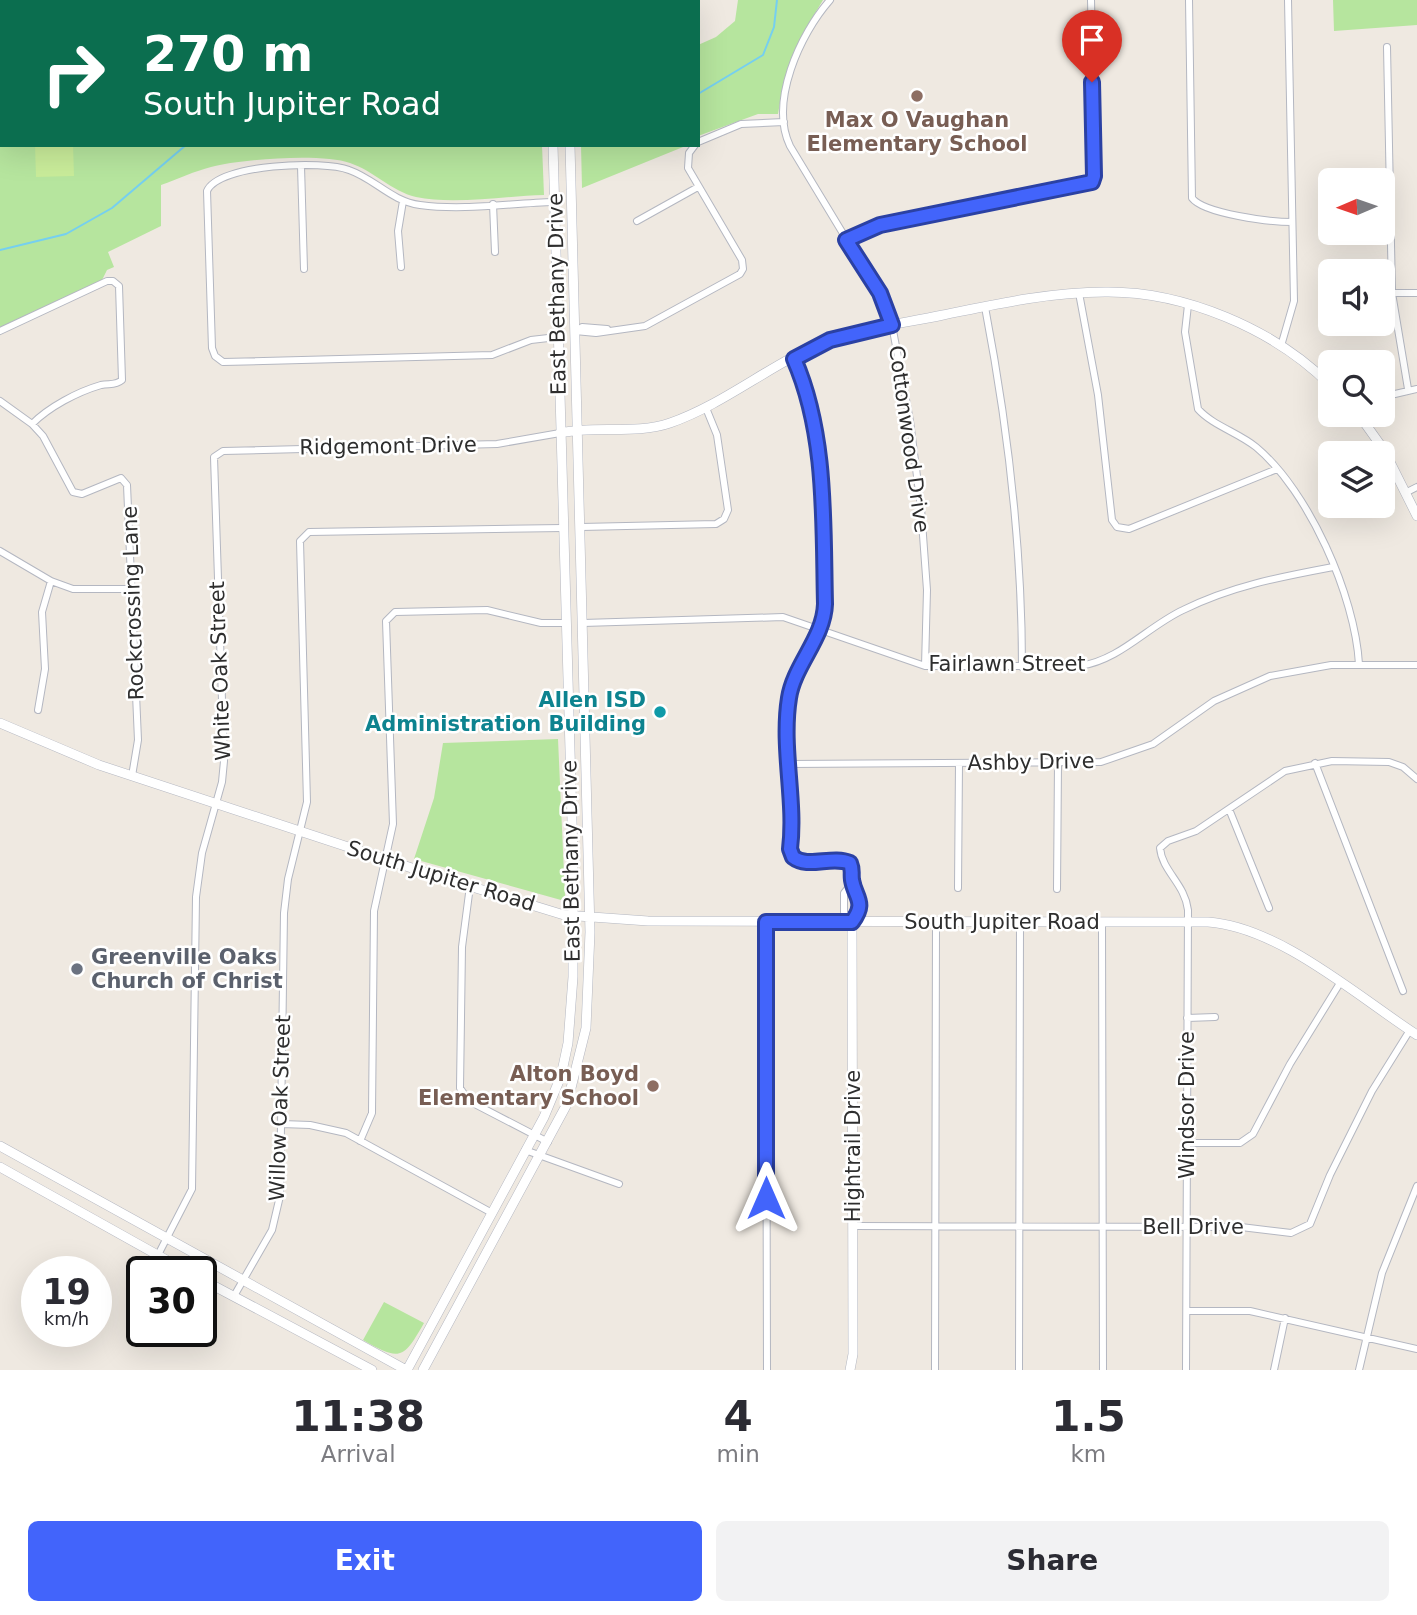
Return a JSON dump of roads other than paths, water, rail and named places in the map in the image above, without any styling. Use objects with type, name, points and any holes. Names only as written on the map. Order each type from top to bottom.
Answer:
[{"type":"main road","name":"East Bethany Drive","points":[[406,1370],[534,1135],[561,1076],[570,1027],[573,916],[553,147]]},
{"type":"main road","name":"East Bethany Drive","points":[[423,1370],[548,1142],[575,1081],[587,1017],[590,918],[570,147]]},
{"type":"main road","points":[[560,433],[578,429],[649,428],[669,424],[706,408],[830,340],[985,307],[1079,293],[1141,295],[1188,305],[1243,326],[1281,346],[1318,375]]},
{"type":"main road","points":[[558,337],[575,331]]},
{"type":"main road","points":[[1368,427],[1384,450],[1417,516]]},
{"type":"main road","points":[[563,528],[581,527]]},
{"type":"main road","points":[[566,623],[583,623]]},
{"type":"main road","name":"South Jupiter Road","points":[[0,723],[132,776],[215,805],[386,861],[573,916],[766,922],[1223,923],[1249,929],[1273,941],[1414,1032]]},
{"type":"main road","points":[[569,765],[587,765]]},
{"type":"main road","name":"Hightrail Drive","points":[[850,1370],[853,1354],[852,922]]},
{"type":"main road","points":[[561,1076],[575,1081]]},
{"type":"main road","points":[[0,1146],[406,1370]]},
{"type":"main road","points":[[0,1167],[158,1255]]},
{"type":"main road","points":[[492,1213],[505,1221]]},
{"type":"main road","points":[[217,1287],[372,1370]]},
{"type":"main road","points":[[449,1291],[463,1298]]},
{"type":"main road","points":[[355,1361],[365,1370]]},
{"type":"street","name":"Cottonwood Drive","points":[[830,0],[812,25],[794,66],[785,100],[784,122],[790,146],[880,293],[892,325],[910,421],[921,508],[927,590],[925,666]]},
{"type":"street","points":[[846,240],[880,225],[1092,182],[1091,0]]},
{"type":"street","points":[[1189,0],[1192,198],[1200,205],[1262,220],[1292,222]]},
{"type":"street","points":[[1281,346],[1294,301],[1288,0]]},
{"type":"street","points":[[1387,47],[1391,259]]},
{"type":"street","points":[[700,142],[741,124],[784,122]]},
{"type":"street","points":[[575,331],[582,327],[597,326],[607,329],[645,326],[743,269],[742,260],[698,187],[687,161],[694,147]]},
{"type":"street","points":[[554,202],[439,207],[402,201],[348,169],[301,166],[253,169],[213,181],[208,187],[215,356],[227,362],[492,355],[531,340],[558,337]]},
{"type":"street","points":[[301,166],[304,269]]},
{"type":"street","points":[[637,221],[698,187]]},
{"type":"street","points":[[401,267],[398,222],[402,201]]},
{"type":"street","points":[[493,204],[495,252]]},
{"type":"street","points":[[0,331],[107,281],[116,282],[120,288],[123,374],[120,382],[99,386],[46,411],[32,424]]},
{"type":"street","points":[[1079,293],[1100,407],[1115,525],[1129,529],[1195,500],[1249,483],[1278,468]]},
{"type":"street","points":[[1395,293],[1417,293]]},
{"type":"street","points":[[1188,305],[1185,332],[1198,409],[1240,436],[1278,468],[1309,513],[1356,626],[1359,664]]},
{"type":"street","points":[[985,307],[1004,416],[1017,522],[1022,667]]},
{"type":"street","points":[[1395,311],[1408,389]]},
{"type":"street","points":[[789,764],[788,708],[791,688],[819,628],[825,604],[821,482],[805,387],[794,359]]},
{"type":"street","points":[[1395,393],[1417,389]]},
{"type":"street","name":"Rockcrossing Lane","points":[[0,401],[32,424],[48,446],[73,492],[82,494],[116,479],[125,480],[138,740],[132,776]]},
{"type":"street","points":[[581,527],[716,524],[724,519],[728,510],[717,435],[706,408]]},
{"type":"street","name":"Ridgemont Drive","points":[[216,454],[223,451],[497,443],[560,433]]},
{"type":"street","name":"White Oak Street","points":[[158,1255],[192,1189],[195,915],[202,853],[224,761],[213,461],[216,454]]},
{"type":"street","points":[[1407,492],[1417,487]]},
{"type":"street","name":"Willow Oak Street","points":[[234,1296],[244,1282],[277,1215],[282,1124],[284,913],[308,788],[299,544],[303,535],[309,532],[563,528]]},
{"type":"street","points":[[0,551],[51,581],[73,589],[132,589]]},
{"type":"street","name":"Fairlawn Street","points":[[583,623],[783,617],[925,666],[1022,667],[1099,663],[1168,618],[1221,593],[1255,581],[1332,567]]},
{"type":"street","points":[[38,710],[45,669],[42,612],[51,581]]},
{"type":"street","points":[[360,1140],[372,1112],[373,927],[377,894],[393,824],[384,625],[388,617],[400,612],[486,610],[541,624],[566,623]]},
{"type":"street","name":"Ashby Drive","points":[[789,764],[1101,762],[1142,749],[1166,737],[1214,701],[1270,676],[1315,667],[1359,664],[1417,665]]},
{"type":"street","points":[[1269,908],[1228,809],[1285,771],[1315,763],[1389,762],[1403,767],[1417,779]]},
{"type":"street","points":[[958,888],[959,763]]},
{"type":"street","points":[[1057,889],[1058,763]]},
{"type":"street","points":[[1315,763],[1404,991]]},
{"type":"street","name":"Hightrail Drive","points":[[789,764],[793,857],[800,862],[846,861],[852,867],[852,883],[859,893],[859,912],[852,922],[844,912],[844,893],[852,883]]},
{"type":"street","name":"Windsor Drive","points":[[1186,1370],[1187,922],[1183,889],[1162,860],[1160,848],[1168,841],[1196,831],[1228,809]]},
{"type":"street","points":[[470,886],[463,930],[460,1088],[469,1101],[548,1142]]},
{"type":"street","points":[[766,922],[767,1370]]},
{"type":"street","points":[[935,1370],[936,922]]},
{"type":"street","points":[[1019,1370],[1020,922]]},
{"type":"street","points":[[1102,922],[1103,1370]]},
{"type":"street","points":[[1188,1143],[1240,1143],[1253,1134],[1296,1054],[1340,983]]},
{"type":"street","points":[[1187,1018],[1215,1017]]},
{"type":"street","name":"Bell Drive","points":[[853,1226],[1255,1228],[1291,1233],[1305,1229],[1314,1218],[1331,1175],[1372,1091],[1414,1032]]},
{"type":"street","points":[[282,1124],[328,1128],[360,1140],[492,1213]]},
{"type":"street","points":[[525,1150],[619,1184]]},
{"type":"street","points":[[1359,1370],[1365,1336],[1392,1244],[1417,1186]]},
{"type":"street","points":[[1187,1311],[1250,1311],[1417,1349]]},
{"type":"street","points":[[1274,1370],[1285,1318]]},
{"type":"waterway","points":[[700,93],[763,55],[774,27],[777,0]]},
{"type":"waterway","points":[[0,250],[66,234],[112,208],[184,147]]},
{"type":"place","name":"Max O Vaughan Elementary School","points":[[917,96]]},
{"type":"place","name":"Allen ISD Administration Building","points":[[660,712]]},
{"type":"place","name":"Greenville Oaks Church of Christ","points":[[77,969]]},
{"type":"place","name":"Alton Boyd Elementary School","points":[[653,1086]]}]
